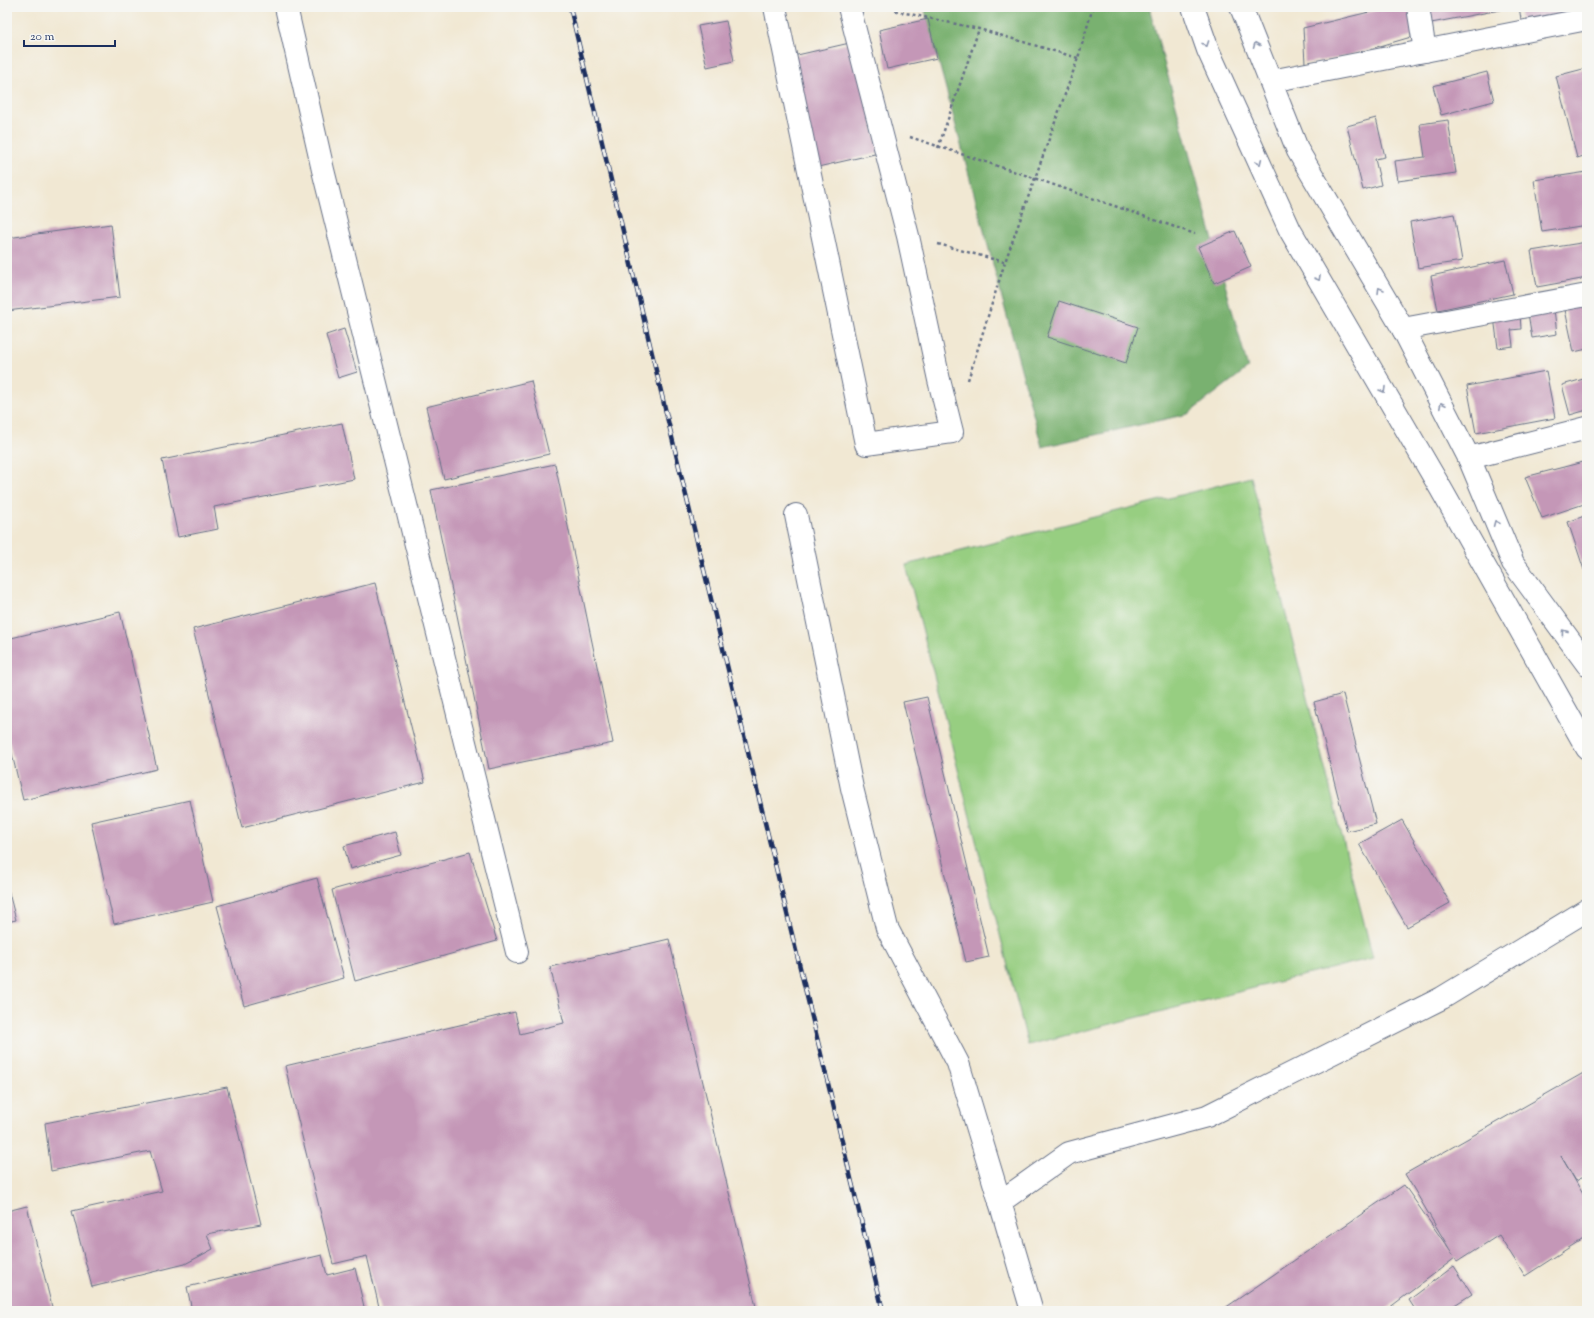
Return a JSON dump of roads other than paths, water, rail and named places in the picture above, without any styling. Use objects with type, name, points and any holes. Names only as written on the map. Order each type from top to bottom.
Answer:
[{"type":"street","points":[[286,7],[323,170],[517,952]]},
{"type":"street","points":[[775,7],[866,444],[952,432],[939,380],[908,236],[849,7]]},
{"type":"street","points":[[1193,7],[1208,50],[1290,230],[1441,489],[1587,748]]},
{"type":"street","points":[[1241,7],[1298,151],[1403,329],[1469,458],[1513,563],[1587,664]]},
{"type":"street","points":[[1418,7],[1425,51]]},
{"type":"street","points":[[1271,81],[1587,19]]},
{"type":"street","points":[[1403,329],[1587,295]]},
{"type":"street","points":[[1469,458],[1587,428]]},
{"type":"street","points":[[796,515],[852,788],[887,928],[958,1063],[1032,1311]]},
{"type":"street","points":[[1000,1202],[1069,1153],[1207,1116],[1442,998],[1587,910]]},
{"type":"railway","points":[[570,7],[668,421],[883,1311]]}]
